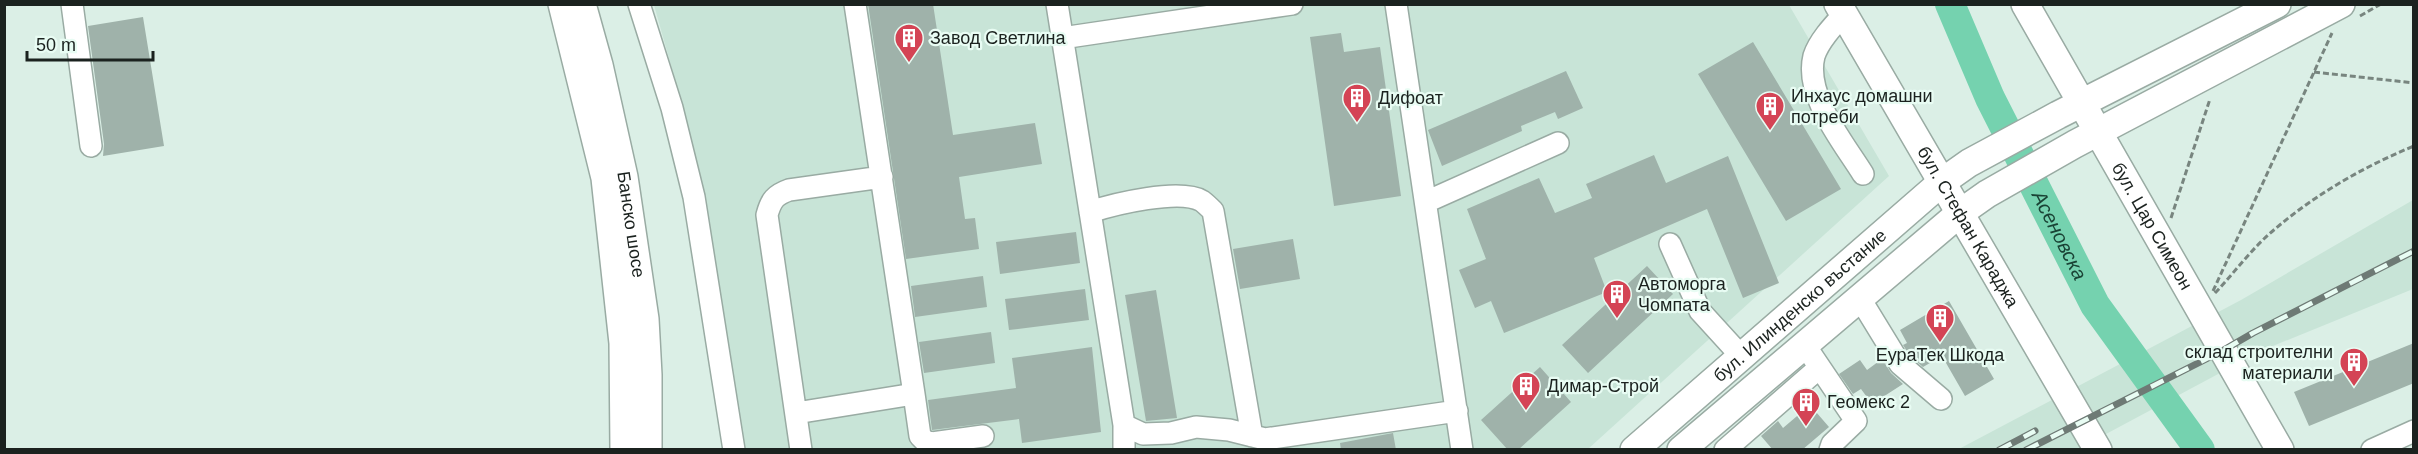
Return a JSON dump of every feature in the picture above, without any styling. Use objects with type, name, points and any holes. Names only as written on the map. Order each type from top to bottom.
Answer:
[{"type":"main road","name":"Банско шосе","points":[[562,4],[605,178],[623,343],[624,450]]},
{"type":"main road","name":"Банско шосе","points":[[582,4],[599,65],[626,189],[645,319],[648,450]]},
{"type":"main road","points":[[2070,109],[2277,4]]},
{"type":"main road","name":"бул. Цар Симеон","points":[[2031,7],[2070,109],[2086,138],[2280,450]]},
{"type":"main road","name":"бул. Стефан Караджа","points":[[1841,9],[2098,450]]},
{"type":"main road","points":[[2086,138],[2347,12]]},
{"type":"main road","name":"бул. Илинденско въстание","points":[[1634,450],[1942,182],[1969,164],[2070,109]]},
{"type":"main road","name":"бул. Илинденско въстание","points":[[1681,450],[1960,213],[1987,194],[2086,138]]},
{"type":"street","points":[[72,4],[91,146]]},
{"type":"street","points":[[639,4],[672,108],[694,197],[734,450]]},
{"type":"street","points":[[855,4],[920,436],[932,444],[983,436]]},
{"type":"street","points":[[1057,4],[1124,424],[1124,450]]},
{"type":"street","points":[[1062,38],[1292,4]]},
{"type":"street","points":[[1396,4],[1462,450]]},
{"type":"street","points":[[1841,9],[1815,56],[1814,80],[1821,106],[1863,174]]},
{"type":"street","points":[[1426,202],[1558,142]]},
{"type":"street","points":[[801,450],[767,214],[776,195],[789,190],[882,177]]},
{"type":"street","points":[[1090,212],[1119,202],[1185,197],[1202,201],[1213,212],[1252,436]]},
{"type":"street","points":[[1670,244],[1700,311],[1741,356]]},
{"type":"street","points":[[1859,297],[1900,364],[1941,399]]},
{"type":"street","points":[[1804,345],[1856,421],[1832,444],[1830,450]]},
{"type":"street","points":[[1725,450],[1819,368]]},
{"type":"street","points":[[796,413],[914,394]]},
{"type":"street","points":[[1124,424],[1143,434],[1170,433],[1196,427],[1230,440],[1252,436],[1265,439],[1457,411]]},
{"type":"street","points":[[2372,450],[2414,431]]},
{"type":"path","points":[[2347,12],[2381,4]]},
{"type":"path","points":[[2323,35],[2333,30],[2208,301],[2274,229],[2323,193],[2384,158],[2414,146]]},
{"type":"path","points":[[2314,72],[2414,83]]},
{"type":"path","points":[[2170,222],[2211,95]]},
{"type":"shaded area","points":[[654,5],[1789,5],[1889,176],[1588,449],[742,449],[674,76]]},
{"type":"shaded area","points":[[2413,200],[2413,289],[2263,350],[2078,449],[1957,450],[2241,300]]},
{"type":"building","name":"Завод Светлина","points":[[868,4],[933,4],[953,135],[1035,123],[1042,164],[959,177],[965,219],[975,218],[979,249],[906,259]]},
{"type":"building","points":[[143,17],[164,146],[103,156],[104,144],[88,26]]},
{"type":"building","name":"Дифоат","points":[[1341,33],[1344,52],[1380,47],[1401,196],[1334,206],[1310,37]]},
{"type":"building","name":"Инхаус домашни потреби","points":[[1753,42],[1841,189],[1786,221],[1698,74]]},
{"type":"building","points":[[1566,71],[1583,108],[1558,119],[1555,112],[1521,126],[1522,131],[1442,166],[1428,130]]},
{"type":"building","points":[[1654,155],[1666,183],[1728,156],[1779,283],[1743,298],[1707,209],[1594,258],[1607,292],[1504,333],[1491,301],[1475,308],[1459,270],[1486,259],[1467,209],[1539,178],[1555,213],[1592,198],[1586,184]]},
{"type":"building","points":[[1076,232],[1080,263],[1000,274],[996,242]]},
{"type":"building","points":[[1293,239],[1300,279],[1240,289],[1233,249]]},
{"type":"building","name":"Автоморга Чомпата","points":[[1647,266],[1673,294],[1588,373],[1562,345]]},
{"type":"building","points":[[983,276],[987,307],[915,317],[911,286]]},
{"type":"building","points":[[1085,289],[1089,320],[1009,330],[1005,299]]},
{"type":"building","points":[[1156,290],[1177,418],[1146,421],[1125,295]]},
{"type":"building","name":"ЕураТек Шкода","points":[[1949,301],[1994,379],[1965,396],[1942,356],[1923,367],[1910,356],[1903,345],[1907,343],[1900,330]]},
{"type":"building","points":[[991,332],[995,363],[924,373],[919,342]]},
{"type":"building","name":"склад строителни материали","points":[[2414,343],[2414,383],[2309,426],[2294,392]]},
{"type":"building","points":[[1092,347],[1101,432],[1022,443],[1019,419],[932,430],[928,400],[1016,388],[1012,358]]},
{"type":"building","points":[[1882,359],[1891,373],[1903,384],[1872,404],[1861,389],[1853,394],[1839,374],[1860,360],[1867,370]]},
{"type":"building","name":"Димар-Строй","points":[[1540,367],[1571,402],[1518,450],[1508,450],[1481,420]]},
{"type":"building","name":"Геомекс 2","points":[[1810,405],[1829,427],[1802,450],[1773,450],[1761,436],[1778,421],[1783,428]]},
{"type":"building","points":[[1393,433],[1396,450],[1341,450],[1340,443]]},
{"type":"waterway","name":"Асеновска","points":[[1950,4],[1990,98],[2095,305],[2200,450]]},
{"type":"railway","points":[[2026,450],[2414,251]]},
{"type":"railway","points":[[1999,450],[2035,431]]},
{"type":"place","name":"Завод Светлина","points":[[909,64]]},
{"type":"place","name":"Дифоат","points":[[1357,124]]},
{"type":"place","name":"Инхаус домашни потреби","points":[[1770,132]]},
{"type":"place","name":"Автоморга Чомпата","points":[[1617,320]]},
{"type":"place","name":"ЕураТек Шкода","points":[[1940,344]]},
{"type":"place","name":"склад строителни материали","points":[[2354,388]]},
{"type":"place","name":"Димар-Строй","points":[[1526,412]]},
{"type":"place","name":"Геомекс 2","points":[[1806,428]]}]
